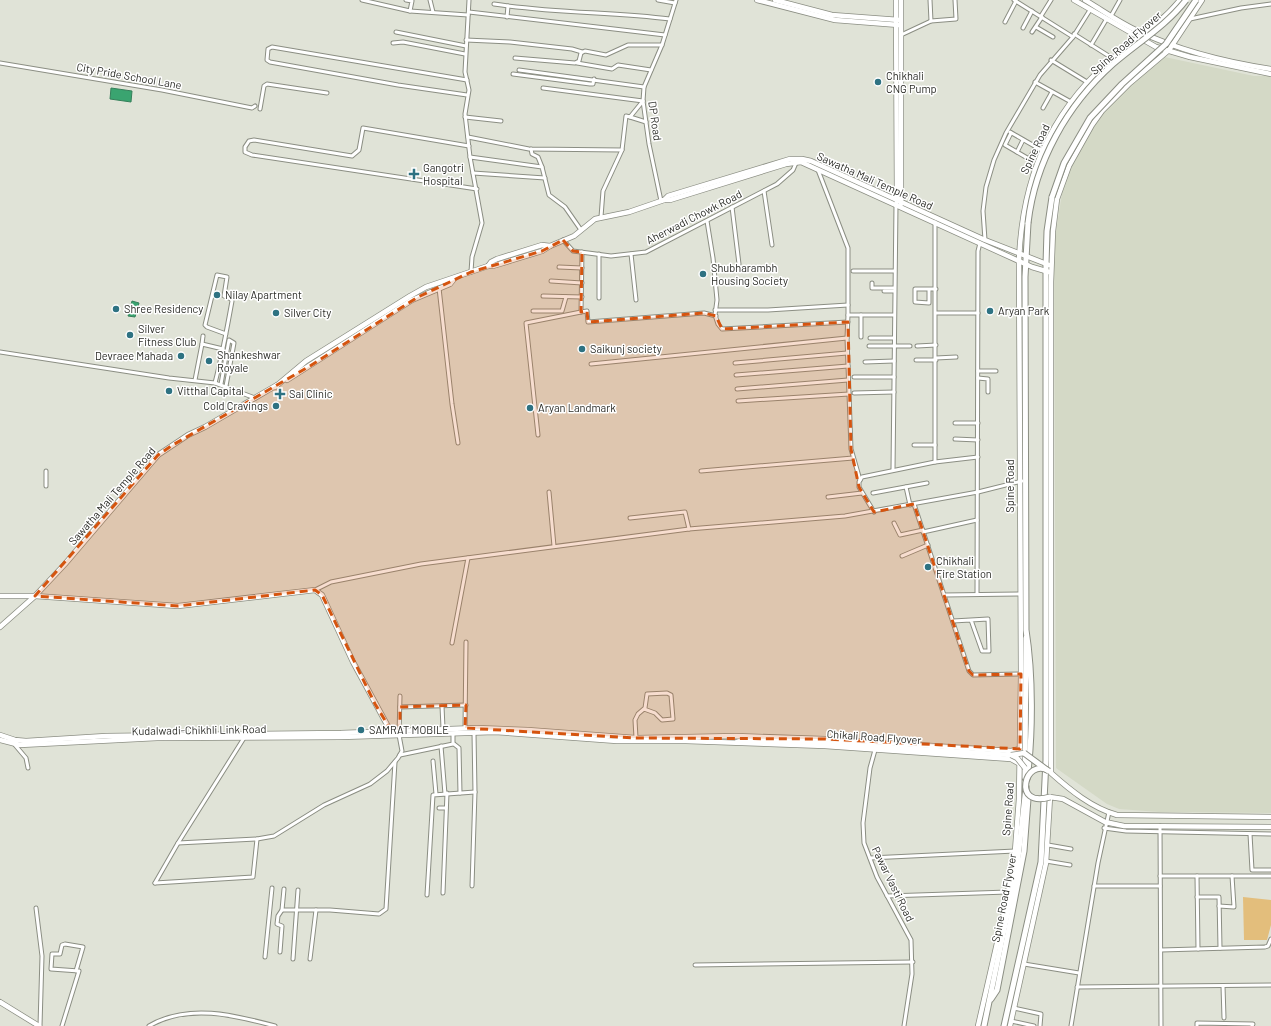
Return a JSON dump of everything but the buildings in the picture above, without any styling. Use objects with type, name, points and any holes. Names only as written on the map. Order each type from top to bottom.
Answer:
[{"type":"main road","name":"Spine Road Flyover","points":[[1026,257],[1032,192],[1040,170],[1074,107],[1108,69],[1168,20],[1186,0]]},
{"type":"main road","points":[[1004,1026],[1041,862],[1044,835],[1046,760],[1046,250],[1052,197],[1064,163],[1094,113],[1122,84],[1166,44],[1196,0]]},
{"type":"main road","points":[[1046,250],[1052,250]]},
{"type":"main road","name":"Spine Road","points":[[984,1026],[1017,851],[1031,753],[1030,651],[1026,630],[1026,257]]},
{"type":"main road","name":"Spine Road Flyover","points":[[989,1003],[997,990],[1024,851],[1028,794],[1022,766],[1024,651],[1026,630]]},
{"type":"main road","points":[[1022,751],[1049,771]]},
{"type":"main road","points":[[1025,783],[1028,775],[1032,771],[1049,771]]},
{"type":"main road","points":[[1028,794],[1037,800],[1050,798]]},
{"type":"street","points":[[362,0],[410,11],[507,16],[665,35]]},
{"type":"street","points":[[406,0],[412,1],[410,11]]},
{"type":"street","points":[[430,0],[433,12]]},
{"type":"street","points":[[469,0],[465,54],[465,72],[469,85],[465,117],[470,158],[477,189],[482,227],[472,257],[471,272]]},
{"type":"street","points":[[658,0],[676,2]]},
{"type":"street","points":[[757,0],[835,20],[899,22]]},
{"type":"street","points":[[775,0],[832,15],[899,22]]},
{"type":"street","points":[[893,470],[894,271],[899,203],[901,35],[896,0]]},
{"type":"street","points":[[899,203],[899,22],[901,0]]},
{"type":"street","points":[[930,0],[930,21]]},
{"type":"street","points":[[901,35],[930,21],[956,19],[955,0]]},
{"type":"street","points":[[1032,32],[1051,0]]},
{"type":"street","points":[[1074,0],[1106,20],[1156,47],[1214,62],[1271,74]]},
{"type":"street","points":[[1086,0],[1143,34],[1172,46],[1221,59],[1271,69]]},
{"type":"street","points":[[1111,16],[1120,0]]},
{"type":"street","name":"Spine Road","points":[[1022,751],[1019,482],[1019,261],[1027,191],[1043,151],[1071,102],[1112,58],[1143,34],[1171,10],[1180,0]]},
{"type":"street","points":[[1202,0],[1172,46],[1125,87],[1102,111],[1092,125],[1062,183],[1057,199],[1052,250],[1049,771],[1082,797],[1108,812],[1125,816],[1271,817]]},
{"type":"street","points":[[1005,22],[1015,1],[1112,58]]},
{"type":"street","name":"DP Road","points":[[663,200],[646,122],[643,101],[644,87],[662,45],[676,2]]},
{"type":"street","points":[[494,4],[557,11],[635,15],[670,19]]},
{"type":"street","points":[[1190,19],[1241,8],[1271,4]]},
{"type":"street","points":[[507,16],[508,6]]},
{"type":"street","points":[[977,594],[978,313],[983,211],[986,187],[994,160],[1007,130],[1035,82],[1051,60],[1074,35],[1090,10]]},
{"type":"street","points":[[1023,28],[1032,11]]},
{"type":"street","points":[[1092,45],[1106,20]]},
{"type":"street","points":[[1036,27],[1053,37]]},
{"type":"street","points":[[396,32],[447,44],[466,46]]},
{"type":"street","points":[[466,40],[510,42],[572,49],[582,52],[584,51],[606,55],[628,45],[662,45]]},
{"type":"street","points":[[393,43],[403,42],[465,54]]},
{"type":"street","points":[[467,95],[270,62],[267,60],[268,49],[272,47],[468,80]]},
{"type":"street","points":[[577,63],[582,52]]},
{"type":"street","points":[[515,58],[577,63],[612,69],[618,65],[651,70]]},
{"type":"street","points":[[1051,60],[1088,82]]},
{"type":"street","name":"City Pride School Lane","points":[[0,63],[162,90],[217,102],[254,107]]},
{"type":"street","points":[[519,70],[644,87]]},
{"type":"street","points":[[513,74],[590,84],[592,84],[594,79]]},
{"type":"street","points":[[1035,82],[1071,102]]},
{"type":"street","points":[[260,109],[264,86],[267,84],[327,93]]},
{"type":"street","points":[[543,88],[643,101]]},
{"type":"street","points":[[1043,108],[1052,92]]},
{"type":"street","points":[[630,117],[643,101]]},
{"type":"street","points":[[601,217],[603,191],[622,150],[626,116],[646,122]]},
{"type":"street","points":[[465,117],[501,121]]},
{"type":"street","points":[[469,146],[363,128],[359,150],[352,156],[254,140],[249,141],[245,147],[245,152],[252,155],[477,189]]},
{"type":"street","points":[[1007,130],[1043,151]]},
{"type":"street","points":[[1011,132],[1005,145],[1016,152],[1029,159],[1036,147]]},
{"type":"street","points":[[468,137],[530,149],[622,150]]},
{"type":"street","points":[[1016,152],[1024,140]]},
{"type":"street","points":[[530,149],[532,154],[538,156],[549,196],[565,207],[581,230]]},
{"type":"street","points":[[470,158],[542,167]]},
{"type":"street","name":"Sawatha Mali Temple Road","points":[[796,160],[899,203],[935,222],[982,241],[1052,266]]},
{"type":"street","name":"Sawatha Mali Temple Road","points":[[275,387],[306,361],[410,296],[447,279],[454,279],[488,266],[493,266],[542,251],[574,236],[601,217],[629,212],[676,194],[796,160],[812,161],[982,241],[1025,264],[1052,273]]},
{"type":"street","name":"Aherwadi Chowk Road","points":[[563,240],[574,251],[611,256],[646,252],[764,191],[785,178],[792,170],[796,160]]},
{"type":"street","points":[[818,169],[848,248],[847,353],[853,458],[860,480],[859,487],[874,512]]},
{"type":"street","points":[[473,173],[545,178]]},
{"type":"street","points":[[764,191],[772,245]]},
{"type":"street","points":[[732,207],[740,264]]},
{"type":"street","points":[[707,221],[713,258],[717,300],[715,310],[718,324],[722,329],[848,322]]},
{"type":"street","points":[[935,222],[935,462]]},
{"type":"street","points":[[581,312],[582,252]]},
{"type":"street","points":[[599,254],[599,298]]},
{"type":"street","points":[[631,254],[636,300]]},
{"type":"street","points":[[559,267],[582,268]]},
{"type":"street","points":[[853,272],[894,271]]},
{"type":"street","points":[[218,383],[218,374],[226,334],[232,300],[225,297],[227,277],[217,275],[206,325],[226,334]]},
{"type":"street","name":"Sawatha Mali Temple Road","points":[[0,627],[35,596],[65,564],[158,455],[188,435],[205,427],[275,387],[412,300],[450,284],[454,279]]},
{"type":"street","points":[[551,282],[582,283]]},
{"type":"street","points":[[872,283],[872,288],[894,289]]},
{"type":"street","points":[[439,288],[452,404],[458,443]]},
{"type":"street","points":[[929,289],[929,303],[915,302],[915,288],[936,289]]},
{"type":"street","points":[[884,291],[894,289]]},
{"type":"street","points":[[543,296],[582,297]]},
{"type":"street","points":[[533,310],[562,311],[566,297]]},
{"type":"street","points":[[715,310],[768,310],[848,305]]},
{"type":"street","points":[[538,435],[532,387],[533,376],[527,322],[587,311],[588,322],[708,314],[716,316]]},
{"type":"street","points":[[936,313],[978,313]]},
{"type":"street","points":[[848,315],[894,315]]},
{"type":"street","points":[[861,315],[861,337]]},
{"type":"street","points":[[195,380],[203,336]]},
{"type":"street","points":[[591,364],[664,355],[847,338]]},
{"type":"street","points":[[870,338],[894,338]]},
{"type":"street","points":[[218,383],[229,340],[234,343],[226,386]]},
{"type":"street","points":[[202,344],[223,349]]},
{"type":"street","points":[[917,346],[936,345]]},
{"type":"street","points":[[869,346],[910,346]]},
{"type":"street","points":[[0,352],[169,378],[218,383],[255,398]]},
{"type":"street","points":[[735,363],[847,353]]},
{"type":"street","points":[[916,360],[956,357]]},
{"type":"street","points":[[864,362],[894,361]]},
{"type":"street","points":[[736,375],[848,366]]},
{"type":"street","points":[[978,371],[996,371]]},
{"type":"street","points":[[854,377],[894,377]]},
{"type":"street","points":[[978,378],[988,379],[988,392]]},
{"type":"street","points":[[737,389],[848,380]]},
{"type":"street","points":[[854,393],[894,392]]},
{"type":"street","points":[[738,402],[849,394]]},
{"type":"street","points":[[955,423],[978,423]]},
{"type":"street","points":[[955,439],[978,440]]},
{"type":"street","points":[[914,445],[935,445]]},
{"type":"street","points":[[860,480],[865,477],[893,470],[978,456]]},
{"type":"street","points":[[701,471],[853,458]]},
{"type":"street","points":[[46,471],[46,486]]},
{"type":"street","points":[[0,596],[35,596],[178,606],[315,590],[331,582],[422,564],[554,546],[689,529],[845,516],[874,512],[1026,481]]},
{"type":"street","points":[[873,493],[927,483]]},
{"type":"street","points":[[906,487],[910,505]]},
{"type":"street","points":[[549,492],[554,546]]},
{"type":"street","points":[[828,497],[862,493]]},
{"type":"street","points":[[914,504],[969,671],[973,675],[1021,674]]},
{"type":"street","points":[[630,518],[685,512],[689,529]]},
{"type":"street","points":[[894,523],[900,535],[977,520]]},
{"type":"street","points":[[902,556],[928,545]]},
{"type":"street","points":[[452,643],[468,558]]},
{"type":"street","points":[[315,590],[322,595],[367,690],[392,735]]},
{"type":"street","points":[[944,595],[1020,594]]},
{"type":"street","points":[[953,621],[988,619],[989,650],[982,651],[971,620]]},
{"type":"street","points":[[465,728],[466,642]]},
{"type":"street","points":[[636,739],[635,720],[638,714],[644,709],[649,693],[667,693],[671,695],[673,719],[662,720],[655,713],[644,709]]},
{"type":"street","points":[[178,843],[257,839],[274,836],[324,805],[370,784],[387,771],[400,755],[402,748],[400,733],[400,696]]},
{"type":"street","points":[[400,707],[466,705]]},
{"type":"street","points":[[442,706],[443,728]]},
{"type":"street","points":[[400,733],[443,728],[465,728],[528,730],[636,739]]},
{"type":"street","name":"Kudalwadi-Chikhli Link Road","points":[[0,735],[15,740],[26,741],[341,733],[390,730],[400,733]]},
{"type":"street","points":[[400,733],[453,734],[494,732],[636,739],[736,736],[826,739],[1022,751]]},
{"type":"street","name":"Kudalwadi-Chikhli Link Road","points":[[0,740],[15,745],[106,738],[392,735],[400,733]]},
{"type":"street","points":[[472,886],[475,792],[474,733]]},
{"type":"street","points":[[453,734],[454,744],[459,748],[460,793]]},
{"type":"street","points":[[736,736],[744,740]]},
{"type":"street","points":[[244,737],[155,883],[252,877],[257,839]]},
{"type":"street","points":[[674,739],[1011,759],[1022,766]]},
{"type":"street","name":"Chikali Road Flyover","points":[[735,742],[744,740],[825,743],[1011,755],[1022,751]]},
{"type":"street","points":[[400,755],[454,744]]},
{"type":"street","points":[[15,745],[26,758],[28,768]]},
{"type":"street","points":[[441,746],[446,794],[443,894]]},
{"type":"street","name":"Pawar Vasti Road","points":[[875,750],[870,768],[863,823],[864,843],[887,896],[911,940],[913,962],[904,1026]]},
{"type":"street","points":[[1011,755],[1017,758],[1022,766]]},
{"type":"street","points":[[427,894],[433,796],[436,794],[433,761]]},
{"type":"street","points":[[282,910],[297,909],[379,914],[386,909],[395,762]]},
{"type":"street","name":"Spine Road","points":[[978,1026],[1017,851],[1022,766]]},
{"type":"street","points":[[436,794],[475,792]]},
{"type":"street","points":[[1034,1026],[1011,1023],[1046,861],[1050,798],[1063,799],[1105,822],[1124,826],[1271,834]]},
{"type":"street","points":[[439,808],[446,808]]},
{"type":"street","points":[[1071,1026],[1105,822],[1108,812]]},
{"type":"street","points":[[1104,828],[1126,831],[1271,827]]},
{"type":"street","points":[[1160,829],[1161,1026]]},
{"type":"street","points":[[1250,834],[1252,870],[1271,870]]},
{"type":"street","points":[[1048,845],[1071,849]]},
{"type":"street","points":[[870,858],[1017,851]]},
{"type":"street","points":[[1046,861],[1070,865]]},
{"type":"street","points":[[1160,876],[1271,876]]},
{"type":"street","points":[[1197,876],[1198,949]]},
{"type":"street","points":[[1219,906],[1234,907],[1232,876]]},
{"type":"street","points":[[1094,886],[1160,886]]},
{"type":"street","points":[[265,957],[272,888]]},
{"type":"street","points":[[280,952],[282,926],[277,924],[278,916],[282,910],[284,889]]},
{"type":"street","points":[[292,959],[298,890]]},
{"type":"street","points":[[887,896],[1008,892]]},
{"type":"street","points":[[1197,897],[1219,897],[1220,948]]},
{"type":"street","points":[[0,1002],[32,1024],[39,1026],[42,956],[36,908]]},
{"type":"street","points":[[310,959],[316,910]]},
{"type":"street","points":[[1161,950],[1265,948],[1268,946],[1271,939]]},
{"type":"street","points":[[62,1026],[79,973],[76,970],[83,947],[64,944],[60,954],[52,954],[51,969],[76,970]]},
{"type":"street","points":[[695,964],[913,962]]},
{"type":"street","points":[[1024,964],[1079,973]]},
{"type":"street","points":[[1223,986],[1224,1018]]},
{"type":"street","points":[[1077,987],[1271,986]]},
{"type":"street","points":[[1014,1008],[1041,1014],[1040,1026]]},
{"type":"street","points":[[149,1026],[172,1017],[198,1013],[223,1014],[275,1026]]},
{"type":"street","points":[[1197,1026],[1197,1023],[1253,1024],[1252,1026]]},
{"type":"highlighted area","points":[[563,240],[573,251],[582,252],[581,312],[587,311],[588,322],[704,313],[716,316],[722,329],[848,322],[851,449],[859,487],[874,512],[914,504],[969,671],[973,675],[1021,674],[1020,749],[825,739],[636,738],[465,728],[466,705],[400,707],[400,730],[391,730],[375,704],[322,595],[315,590],[178,606],[35,596],[158,455],[171,446],[310,366],[418,297],[471,272],[542,251]]},
{"type":"shaded area","points":[[1160,56],[1254,76],[1271,76],[1271,813],[1159,812],[1119,809],[1107,804],[1056,768],[1054,244],[1064,181],[1094,121]]},
{"type":"shaded area","points":[[111,88],[132,91],[131,102],[110,99]]},
{"type":"shaded area","points":[[132,301],[139,303],[135,317],[128,316]]},
{"type":"shaded area","points":[[1243,897],[1271,900],[1271,925],[1267,940],[1244,940]]},
{"type":"place","name":"Chikhali CNG Pump","points":[[878,82]]},
{"type":"place","name":"Gangotri Hospital","points":[[414,174]]},
{"type":"place","name":"Shubharambh Housing Society","points":[[703,274]]},
{"type":"place","name":"Nilay Apartment","points":[[217,295]]},
{"type":"place","name":"Shree Residency","points":[[116,309]]},
{"type":"place","name":"Aryan Park","points":[[990,311]]},
{"type":"place","name":"Silver City","points":[[276,313]]},
{"type":"place","name":"Silver Fitness Club","points":[[130,335]]},
{"type":"place","name":"Saikunj society","points":[[582,349]]},
{"type":"place","name":"Devraee Mahada","points":[[181,356]]},
{"type":"place","name":"Shankeshwar Royale","points":[[209,361]]},
{"type":"place","name":"Vitthal Capital","points":[[169,391]]},
{"type":"place","name":"Sai Clinic","points":[[280,394]]},
{"type":"place","name":"Cold Cravings","points":[[276,406]]},
{"type":"place","name":"Aryan Landmark","points":[[530,408]]},
{"type":"place","name":"Chikhali Fire Station","points":[[928,567]]},
{"type":"place","name":"SAMRAT MOBILE","points":[[361,730]]}]
